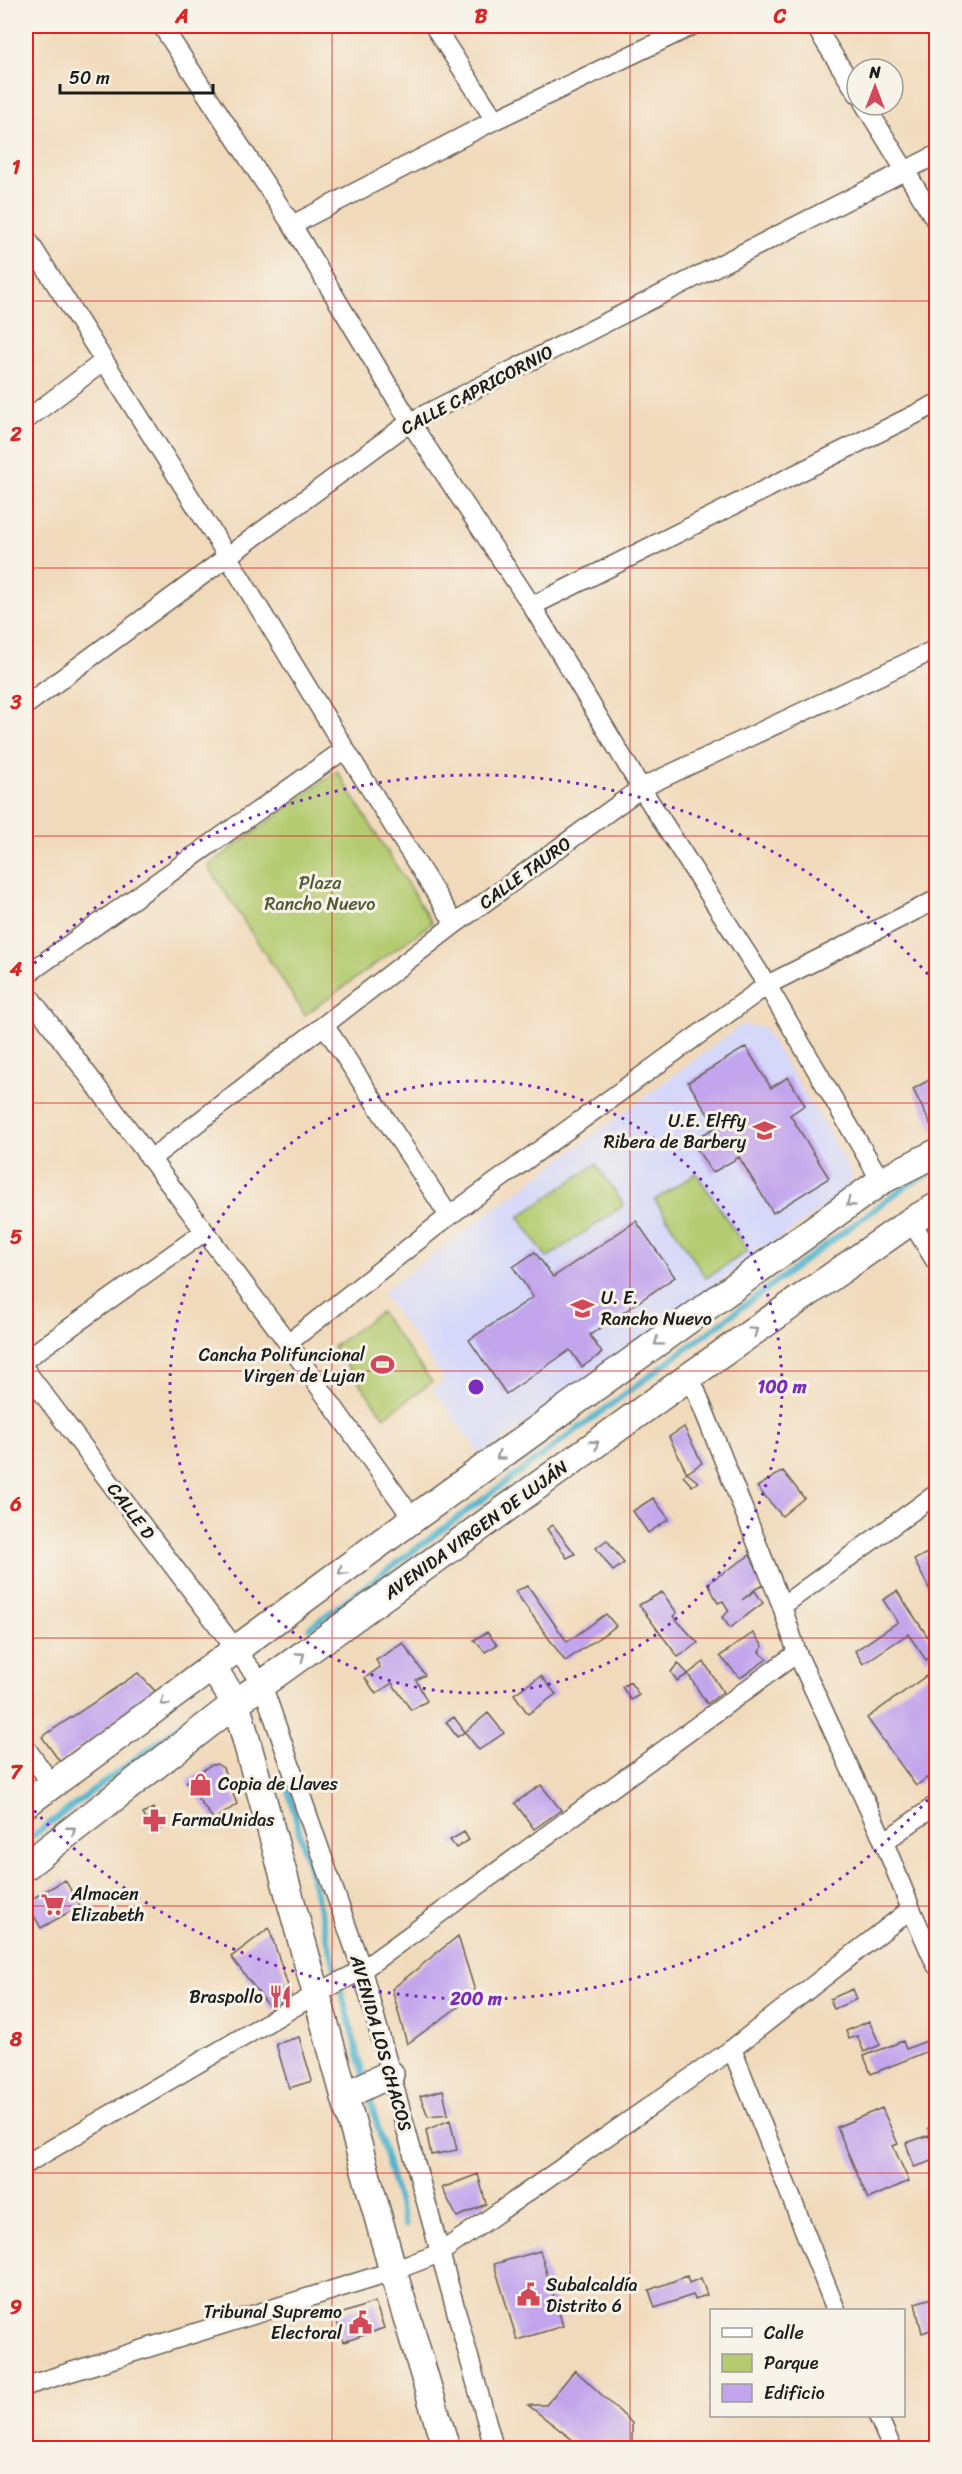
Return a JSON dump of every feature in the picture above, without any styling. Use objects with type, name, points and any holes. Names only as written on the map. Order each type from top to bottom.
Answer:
[{"type":"main road","points":[[26,1804],[413,1519],[881,1181],[936,1153]]},
{"type":"main road","name":"AVENIDA VIRGEN DE LUJÁN","points":[[26,1866],[236,1702],[690,1376],[911,1221],[936,1207]]},
{"type":"main road","name":"AVENIDA LOS CHACOS","points":[[212,1667],[236,1702],[322,1990],[368,2085],[393,2271],[446,2448]]},
{"type":"street","points":[[162,26],[292,225],[410,422],[532,606],[641,788],[766,985],[881,1181]]},
{"type":"street","points":[[434,26],[495,120]]},
{"type":"street","points":[[292,225],[495,120],[692,26]]},
{"type":"street","points":[[815,26],[845,74]]},
{"type":"street","points":[[872,117],[936,221]]},
{"type":"street","name":"CALLE CAPRICORNIO","points":[[26,705],[410,422],[936,155]]},
{"type":"street","points":[[26,237],[228,557],[455,924]]},
{"type":"street","points":[[26,420],[104,362]]},
{"type":"street","points":[[532,606],[936,404]]},
{"type":"street","name":"CALLE TAURO","points":[[152,1158],[455,924],[641,788],[936,649]]},
{"type":"street","points":[[26,975],[345,749]]},
{"type":"street","points":[[288,1343],[449,1216],[766,985],[936,900]]},
{"type":"street","points":[[26,992],[288,1343],[413,1519]]},
{"type":"street","points":[[325,1026],[449,1216]]},
{"type":"street","points":[[911,1221],[936,1262]]},
{"type":"street","points":[[26,1359],[204,1232]]},
{"type":"street","name":"CALLE D","points":[[26,1371],[236,1650]]},
{"type":"street","points":[[690,1376],[782,1606],[797,1653],[884,1842],[936,1965]]},
{"type":"street","points":[[782,1606],[936,1494]]},
{"type":"street","name":"AVENIDA LOS CHACOS","points":[[236,1650],[262,1684],[356,1973],[368,2085],[440,2253],[494,2448]]},
{"type":"street","points":[[26,2164],[322,1990],[356,1973],[797,1653]]},
{"type":"street","points":[[26,1748],[52,1785]]},
{"type":"street","points":[[884,1842],[936,1805]]},
{"type":"street","points":[[26,2386],[393,2271],[440,2253],[732,2049],[911,1909]]},
{"type":"street","points":[[732,2049],[837,2309]]},
{"type":"street","points":[[879,2417],[892,2448]]},
{"type":"shaded area","points":[[741,1025],[763,1027],[829,1132],[853,1177],[847,1190],[481,1456],[433,1389],[445,1380],[382,1293]]},
{"type":"green space","name":"Plaza Rancho Nuevo","points":[[337,771],[432,923],[305,1015],[208,866]]},
{"type":"green space","points":[[596,1164],[624,1205],[547,1258],[519,1217]]},
{"type":"green space","points":[[696,1173],[748,1251],[706,1278],[655,1200]]},
{"type":"green space","name":"Cancha Polifuncional Virgen de Lujan","points":[[380,1312],[432,1382],[384,1417],[333,1347]]},
{"type":"building","points":[[746,1047],[771,1088],[788,1077],[805,1105],[790,1115],[829,1178],[773,1213],[739,1157],[712,1173],[692,1141],[716,1127],[688,1082]]},
{"type":"building","points":[[936,1076],[936,1135],[913,1089]]},
{"type":"building","points":[[636,1221],[675,1277],[590,1335],[602,1353],[582,1367],[570,1350],[506,1394],[469,1340],[533,1297],[513,1267],[535,1252],[553,1277]]},
{"type":"building","points":[[684,1427],[702,1463],[687,1473],[669,1437]]},
{"type":"building","points":[[783,1471],[804,1498],[782,1516],[757,1487]]},
{"type":"building","points":[[687,1473],[698,1482],[692,1486],[683,1476]]},
{"type":"building","points":[[653,1498],[669,1519],[648,1533],[633,1511]]},
{"type":"building","points":[[553,1525],[575,1554],[567,1558],[547,1529]]},
{"type":"building","points":[[607,1540],[624,1563],[613,1571],[596,1548]]},
{"type":"building","points":[[936,1548],[936,1601],[914,1560]]},
{"type":"building","points":[[750,1555],[765,1585],[757,1588],[742,1600],[755,1591],[763,1603],[730,1628],[722,1617],[729,1611],[723,1601],[718,1603],[708,1583]]},
{"type":"building","points":[[528,1586],[567,1642],[606,1614],[616,1626],[565,1661],[515,1591]]},
{"type":"building","points":[[897,1591],[936,1649],[936,1653],[926,1660],[908,1634],[863,1664],[855,1651],[898,1622],[883,1600]]},
{"type":"building","points":[[662,1592],[677,1613],[673,1616],[698,1643],[678,1657],[639,1605]]},
{"type":"building","points":[[487,1632],[497,1645],[485,1652],[474,1640]]},
{"type":"building","points":[[753,1633],[763,1646],[759,1652],[767,1659],[740,1678],[720,1656]]},
{"type":"building","points":[[403,1643],[425,1675],[416,1680],[427,1701],[411,1710],[392,1683],[376,1694],[365,1678],[380,1667],[376,1660]]},
{"type":"building","points":[[704,1662],[723,1692],[707,1704],[688,1674]]},
{"type":"building","points":[[678,1663],[688,1674],[677,1681],[671,1672]]},
{"type":"building","points":[[936,1669],[936,1771],[916,1786],[867,1718]]},
{"type":"building","points":[[138,1673],[156,1692],[60,1762],[42,1737]]},
{"type":"building","points":[[541,1676],[556,1694],[528,1714],[514,1694]]},
{"type":"building","points":[[630,1682],[639,1695],[631,1700],[622,1687]]},
{"type":"building","points":[[488,1713],[504,1733],[479,1750],[465,1732]]},
{"type":"building","points":[[454,1717],[465,1732],[457,1737],[446,1722]]},
{"type":"building","points":[[217,1764],[223,1768],[237,1804],[214,1820],[186,1782],[209,1766]]},
{"type":"building","points":[[541,1785],[561,1810],[534,1829],[515,1803]]},
{"type":"building","name":"FarmaUnidas","points":[[153,1808],[165,1826],[154,1832],[143,1814]]},
{"type":"building","points":[[464,1832],[469,1840],[456,1848],[450,1840]]},
{"type":"building","name":"Almacen Elizabeth","points":[[65,1880],[80,1906],[41,1928],[26,1902]]},
{"type":"building","points":[[269,1928],[291,1995],[272,2010],[231,1957]]},
{"type":"building","points":[[458,1936],[476,1994],[407,2044],[392,1989]]},
{"type":"building","points":[[853,1989],[857,1999],[834,2009],[830,1999]]},
{"type":"building","points":[[869,2021],[880,2045],[864,2052],[857,2036],[849,2039],[846,2031]]},
{"type":"building","points":[[299,2037],[312,2081],[289,2088],[276,2044]]},
{"type":"building","points":[[936,2037],[936,2048],[871,2074],[864,2056],[903,2041],[906,2049]]},
{"type":"building","points":[[443,2090],[448,2114],[428,2116],[420,2096]]},
{"type":"building","points":[[882,2108],[898,2144],[893,2146],[909,2181],[868,2199],[837,2127]]},
{"type":"building","points":[[450,2120],[457,2150],[431,2155],[426,2130]]},
{"type":"building","points":[[936,2125],[936,2150],[928,2128]]},
{"type":"building","points":[[929,2135],[936,2160],[914,2167],[906,2143]]},
{"type":"building","points":[[478,2174],[486,2204],[457,2217],[442,2188]]},
{"type":"building","name":"Subalcaldía Distrito 6","points":[[540,2251],[563,2326],[517,2340],[494,2264]]},
{"type":"building","points":[[687,2276],[689,2283],[701,2278],[707,2295],[695,2299],[693,2295],[655,2308],[649,2290]]},
{"type":"building","points":[[936,2297],[936,2328],[922,2333],[915,2303]]},
{"type":"building","name":"Tribunal Supremo Electoral","points":[[375,2302],[384,2328],[344,2342],[335,2316]]},
{"type":"building","points":[[575,2370],[632,2423],[632,2448],[583,2448],[528,2405],[546,2405]]},
{"type":"waterway","points":[[309,1628],[907,1185],[936,1171]]},
{"type":"waterway","points":[[26,1841],[195,1714]]},
{"type":"waterway","points":[[283,1769],[364,2078]]},
{"type":"waterway","points":[[368,2091],[405,2226]]},
{"type":"place","name":"U.E. Elffy Ribera de Barbery","points":[[764,1131]]},
{"type":"place","name":"U. E. Rancho Nuevo","points":[[583,1308]]},
{"type":"place","name":"Cancha Polifuncional Virgen de Lujan","points":[[383,1365]]},
{"type":"place","name":"Copia de Llaves","points":[[200,1784]]},
{"type":"place","name":"FarmaUnidas","points":[[154,1820]]},
{"type":"place","name":"Almacen Elizabeth","points":[[53,1904]]},
{"type":"place","name":"Braspollo","points":[[281,1997]]},
{"type":"place","name":"Subalcaldía Distrito 6","points":[[528,2295]]},
{"type":"place","name":"Tribunal Supremo Electoral","points":[[360,2322]]}]
